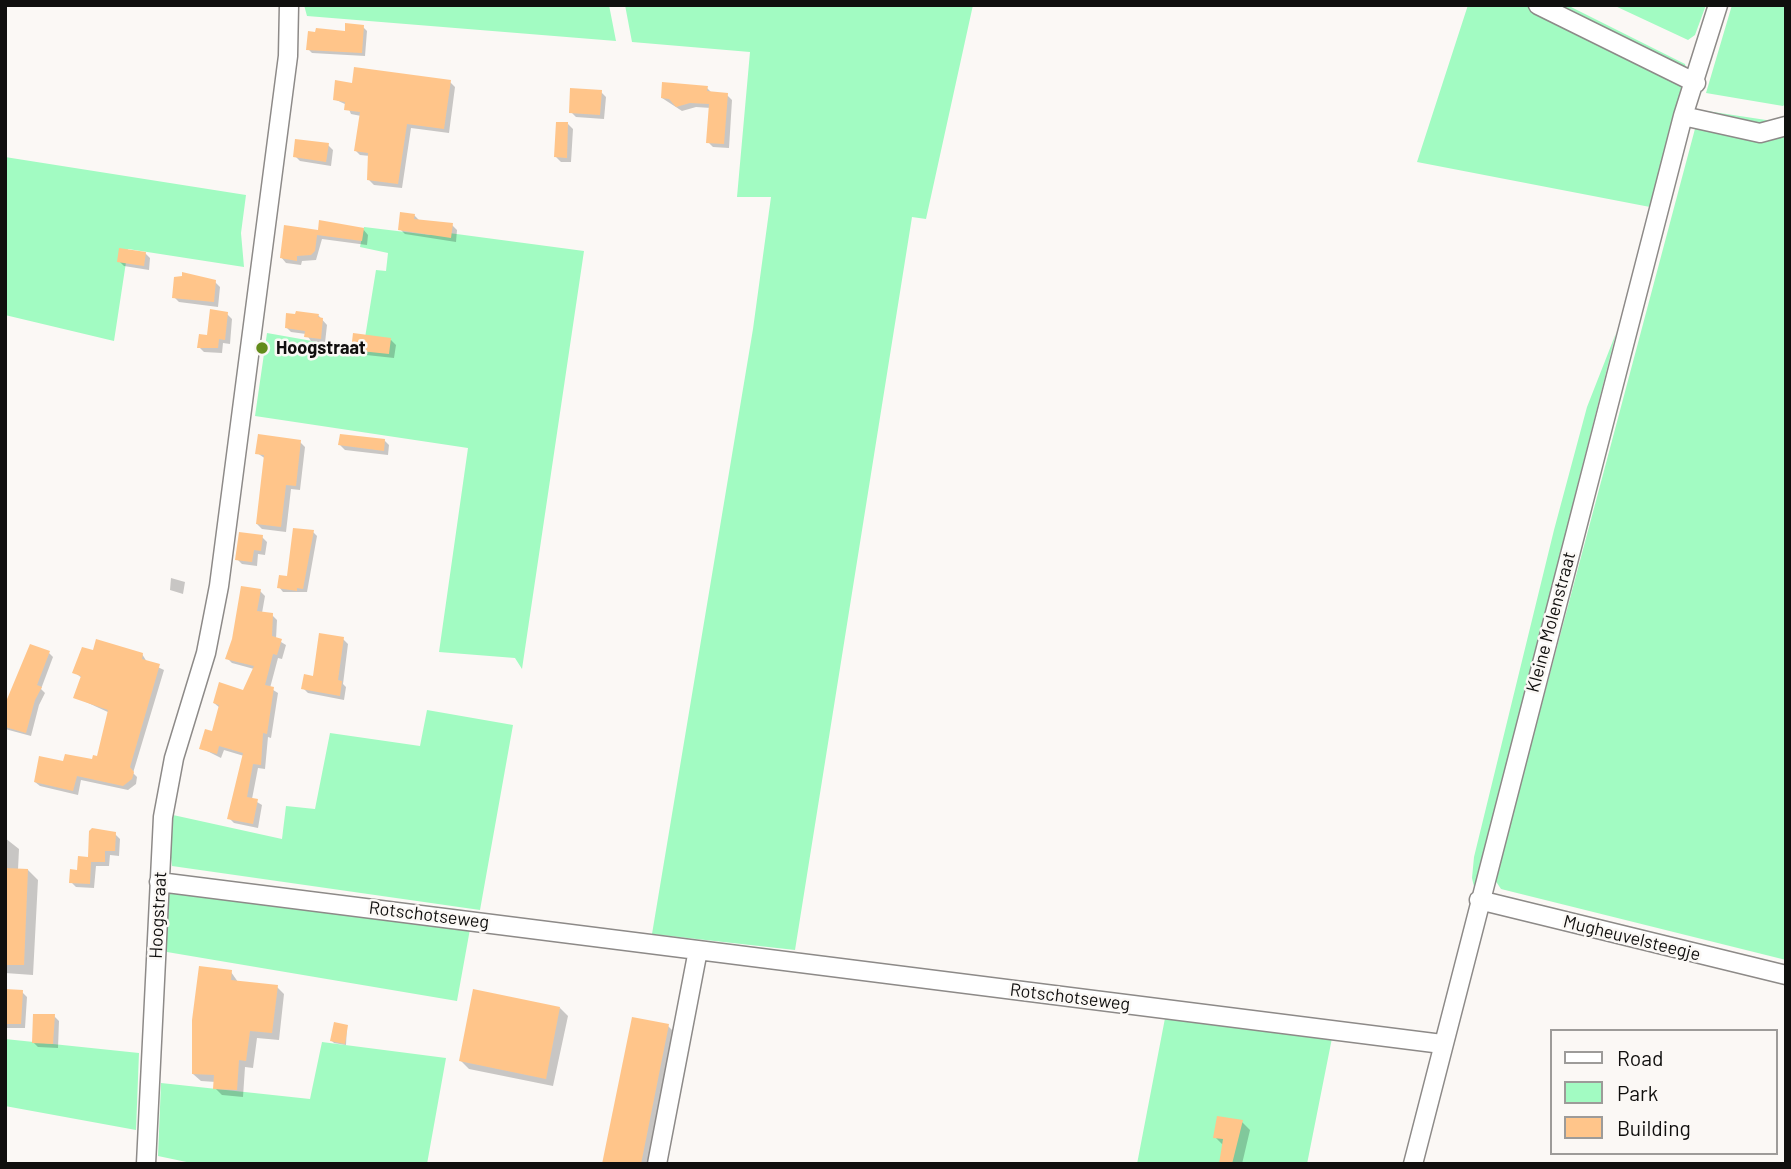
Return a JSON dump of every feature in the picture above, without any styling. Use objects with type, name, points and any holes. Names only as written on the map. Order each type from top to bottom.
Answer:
[{"type":"street","name":"Hoogstraat","points":[[146,1164],[159,882],[169,780],[205,653],[219,586],[288,56],[289,5]]},
{"type":"street","points":[[1538,5],[1696,83]]},
{"type":"street","name":"Kleine Molenstraat","points":[[1412,1164],[1683,116],[1696,83],[1718,5]]},
{"type":"street","points":[[1683,116],[1760,133],[1786,126]]},
{"type":"street","name":"Rotschotseweg","points":[[159,882],[1442,1044]]},
{"type":"street","name":"Mugheuvelsteegje","points":[[1479,900],[1786,975]]},
{"type":"street","points":[[657,1164],[698,950]]},
{"type":"green space","points":[[304,5],[609,5],[616,41],[307,16]]},
{"type":"green space","points":[[625,5],[973,5],[926,219],[912,217],[795,950],[652,934],[753,329],[771,197],[737,197],[750,52],[632,42]]},
{"type":"green space","points":[[1468,5],[1567,5],[1685,64],[1687,71],[1650,207],[1417,162]]},
{"type":"green space","points":[[1613,5],[1706,5],[1695,35],[1688,40]]},
{"type":"green space","points":[[1732,5],[1786,5],[1786,103],[1783,106],[1706,93]]},
{"type":"green space","points":[[1700,110],[1786,123],[1786,960],[1501,889],[1495,880]]},
{"type":"green space","points":[[5,157],[246,195],[241,233],[244,267],[128,249],[114,341],[5,315]]},
{"type":"green space","points":[[364,227],[430,235],[434,231],[584,251],[522,669],[515,658],[439,652],[468,448],[255,416],[267,333],[363,350],[376,270],[386,271],[388,253],[360,247]]},
{"type":"green space","points":[[1616,333],[1475,891],[1472,878],[1474,857],[1554,530],[1587,407]]},
{"type":"green space","points":[[427,710],[513,725],[480,910],[172,866],[170,849],[173,815],[282,839],[286,806],[315,809],[330,733],[420,746]]},
{"type":"green space","points":[[173,891],[470,929],[457,1001],[167,952],[167,898]]},
{"type":"green space","points":[[1166,1013],[1333,1033],[1307,1164],[1137,1164]]},
{"type":"green space","points":[[5,1039],[139,1053],[136,1130],[5,1106]]},
{"type":"green space","points":[[322,1042],[446,1058],[427,1164],[196,1164],[158,1156],[161,1083],[310,1099]]},
{"type":"building","points":[[345,23],[364,25],[362,53],[306,50],[308,31],[315,32],[316,28],[345,31]]},
{"type":"building","points":[[354,67],[451,80],[444,129],[407,124],[398,184],[367,180],[368,153],[354,151],[360,112],[344,110],[345,102],[333,100],[335,80],[352,83]]},
{"type":"building","points":[[662,82],[708,86],[707,91],[728,93],[724,144],[706,143],[709,104],[690,103],[676,107],[669,99],[661,98]]},
{"type":"building","points":[[570,88],[602,90],[600,115],[569,113]]},
{"type":"building","points":[[556,122],[568,122],[567,158],[554,157]]},
{"type":"building","points":[[295,139],[329,143],[326,162],[293,157]]},
{"type":"building","points":[[400,212],[415,214],[414,219],[453,223],[451,238],[398,230]]},
{"type":"building","points":[[319,220],[364,228],[362,241],[317,235],[315,251],[311,255],[297,256],[297,261],[280,258],[284,225],[318,230]]},
{"type":"building","points":[[119,248],[146,252],[144,266],[117,262]]},
{"type":"building","points":[[182,272],[216,280],[214,302],[172,298],[174,277],[182,276]]},
{"type":"building","points":[[210,309],[228,312],[225,340],[219,339],[218,348],[197,348],[199,334],[207,335]]},
{"type":"building","points":[[296,311],[319,314],[318,317],[323,318],[321,339],[304,337],[305,331],[285,328],[286,313],[295,314]]},
{"type":"building","points":[[353,333],[391,338],[389,354],[351,350]]},
{"type":"building","points":[[258,434],[301,440],[296,486],[286,485],[281,527],[256,524],[264,455],[255,454]]},
{"type":"building","points":[[340,434],[385,439],[384,451],[338,445]]},
{"type":"building","points":[[293,528],[314,530],[303,589],[297,588],[297,591],[277,588],[279,575],[287,576]]},
{"type":"building","points":[[239,532],[263,535],[261,551],[254,550],[252,562],[235,560]]},
{"type":"building","points":[[241,586],[261,589],[257,611],[273,613],[272,636],[282,639],[277,655],[273,654],[265,685],[274,687],[267,734],[263,733],[261,765],[253,764],[247,797],[258,799],[253,824],[227,819],[243,753],[219,746],[217,754],[199,749],[205,729],[212,731],[219,705],[213,703],[219,682],[243,690],[254,666],[225,659],[232,639]]},
{"type":"building","points":[[319,633],[344,637],[338,680],[342,681],[340,696],[301,689],[304,674],[313,676]]},
{"type":"building","points":[[96,639],[143,653],[142,659],[160,664],[130,767],[134,772],[132,779],[123,786],[77,776],[73,791],[34,782],[39,756],[63,761],[65,754],[92,759],[93,755],[97,756],[108,710],[73,698],[81,676],[72,673],[82,647],[93,650]]},
{"type":"building","points":[[30,644],[50,651],[37,685],[42,687],[35,700],[26,733],[5,727],[5,704]]},
{"type":"building","points":[[92,828],[116,832],[115,851],[105,851],[105,862],[91,862],[90,884],[69,883],[70,869],[77,870],[78,856],[88,857],[89,831]]},
{"type":"building","points":[[5,868],[28,869],[24,965],[5,965]]},
{"type":"building","points":[[199,966],[232,970],[231,980],[278,985],[272,1033],[250,1031],[246,1061],[239,1060],[237,1090],[213,1089],[214,1075],[192,1074],[192,1020]]},
{"type":"building","points":[[5,989],[23,990],[21,1024],[5,1024]]},
{"type":"building","points":[[473,989],[560,1007],[546,1079],[459,1061]]},
{"type":"building","points":[[33,1014],[55,1014],[53,1044],[32,1043]]},
{"type":"building","points":[[632,1017],[669,1024],[641,1164],[602,1164]]},
{"type":"building","points":[[334,1022],[348,1025],[345,1044],[330,1041]]},
{"type":"building","points":[[1217,1116],[1243,1120],[1232,1164],[1219,1164],[1223,1139],[1213,1138]]},
{"type":"place","name":"Hoogstraat","points":[[262,348]]}]
